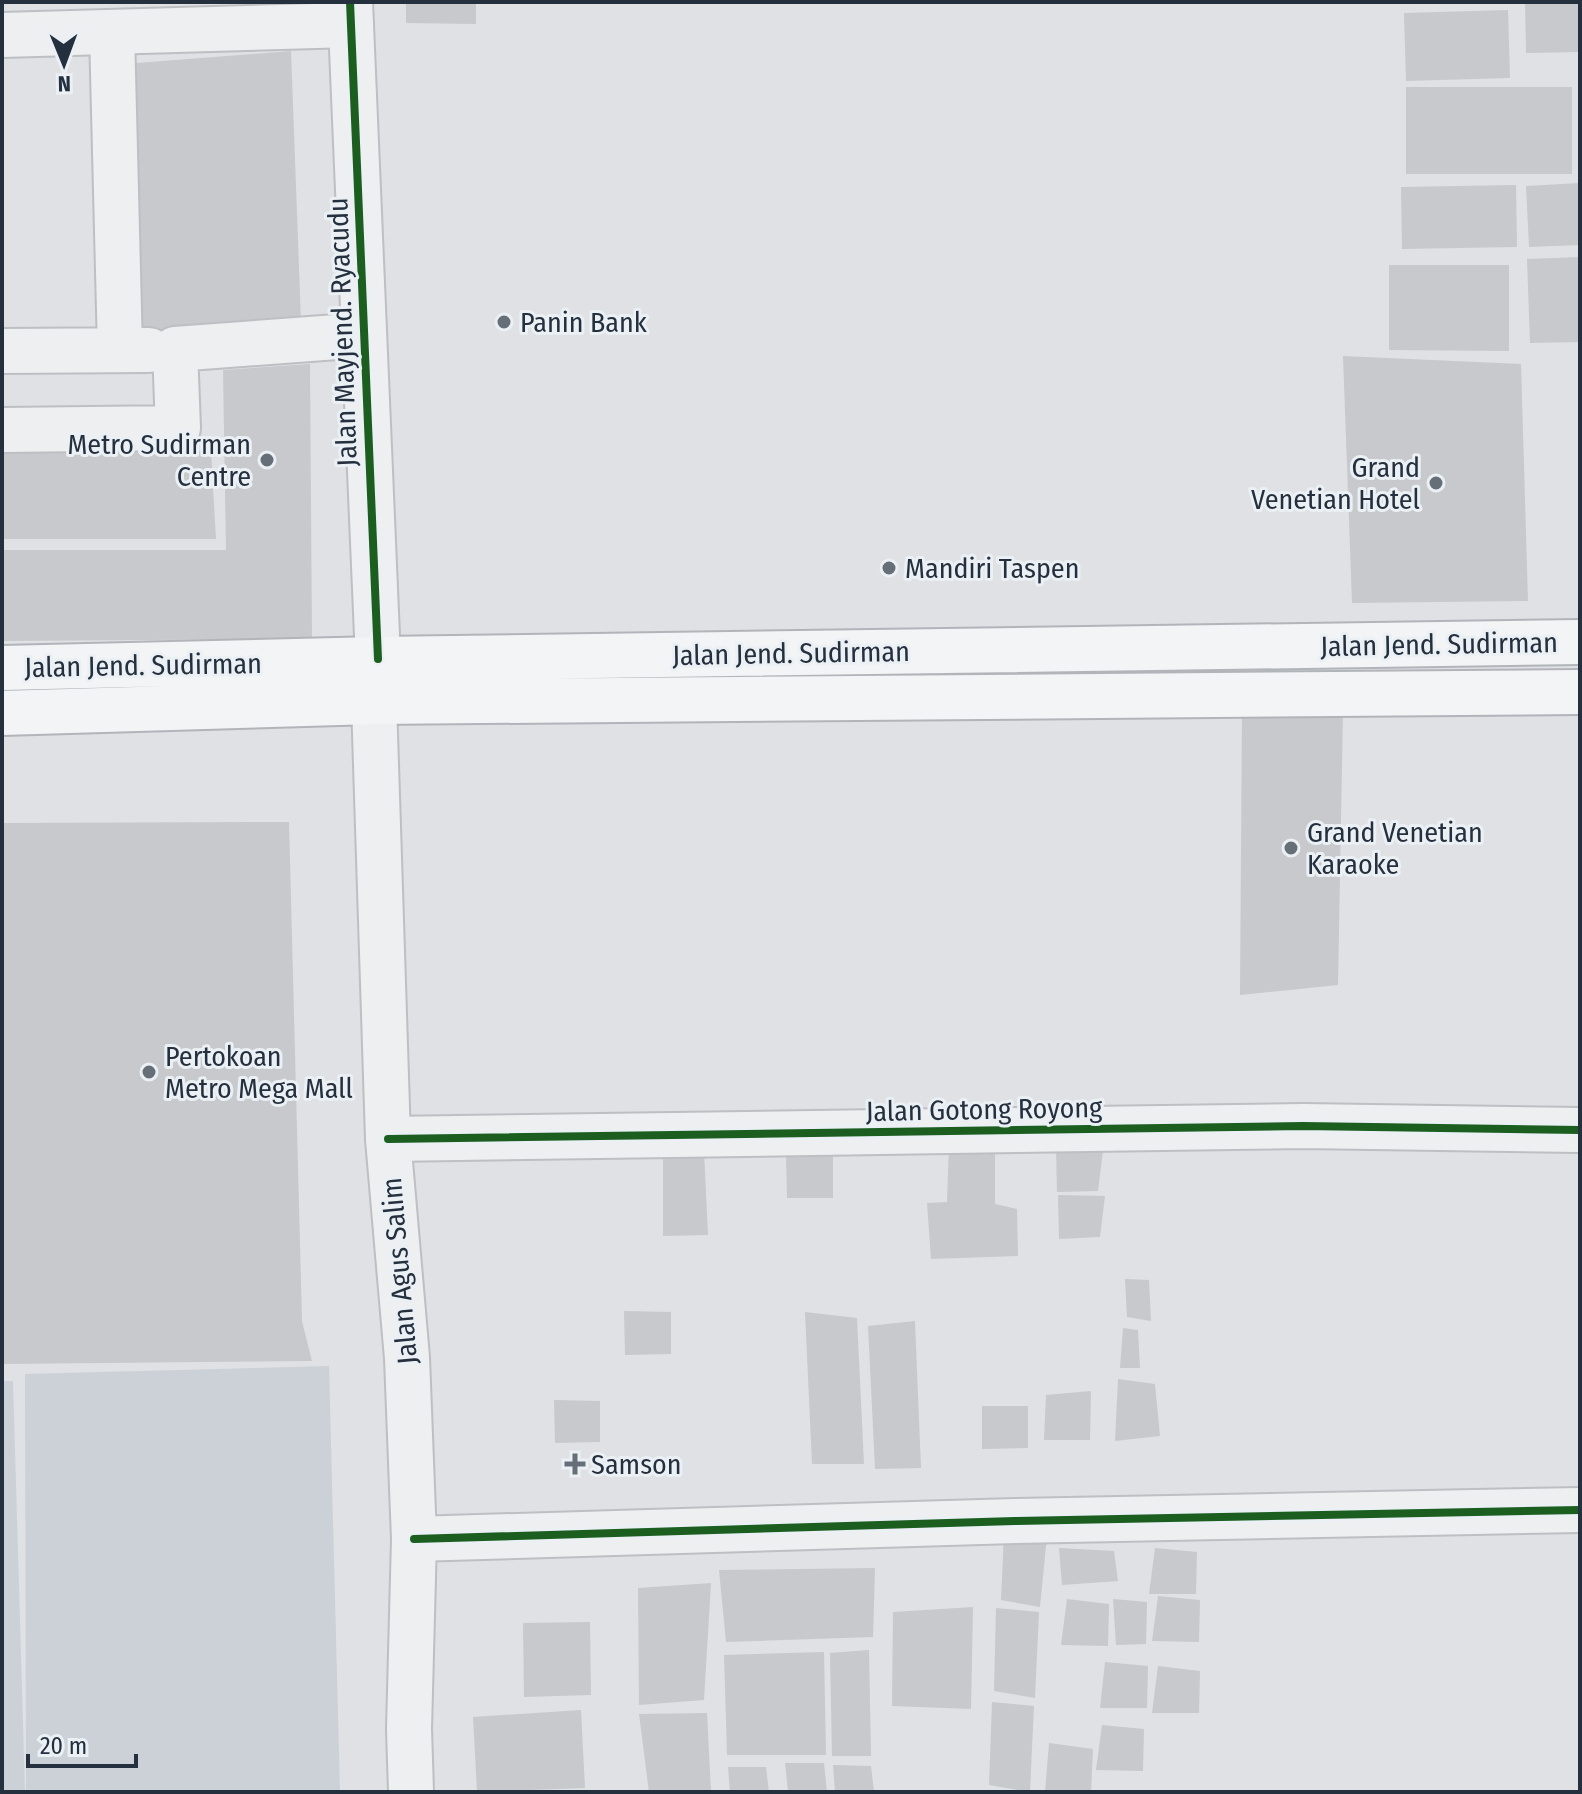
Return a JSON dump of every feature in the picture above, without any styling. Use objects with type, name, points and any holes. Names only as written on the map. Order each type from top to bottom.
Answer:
[{"type":"highway","name":"Jalan Jend. Sudirman","points":[[2,668],[378,659],[1580,642]]},
{"type":"highway","points":[[1114,649],[1116,694]]},
{"type":"highway","name":"Jalan Jend. Sudirman","points":[[2,713],[374,702],[1580,692]]},
{"type":"street","points":[[2,35],[112,32],[350,13]]},
{"type":"street","name":"Jalan Mayjend. Ryacudu","points":[[350,13],[378,659]]},
{"type":"street","points":[[112,32],[120,350]]},
{"type":"street","points":[[2,351],[175,349],[364,335]]},
{"type":"street","points":[[2,430],[178,428],[175,349]]},
{"type":"street","name":"Jalan Agus Salim","points":[[374,702],[388,1139],[407,1358],[414,1539],[409,1729],[411,1792]]},
{"type":"street","name":"Jalan Gotong Royong","points":[[388,1139],[1303,1126],[1580,1130]]},
{"type":"street","points":[[414,1539],[1015,1521],[1580,1510]]},
{"type":"shaded area","points":[[329,1366],[340,1792],[26,1792],[25,1374]]},
{"type":"shaded area","points":[[2,1381],[13,1381],[25,1792],[2,1792]]},
{"type":"building","points":[[406,2],[476,2],[476,24],[406,23]]},
{"type":"building","points":[[1525,2],[1580,2],[1580,52],[1526,53]]},
{"type":"building","points":[[1508,10],[1510,78],[1406,81],[1404,13]]},
{"type":"building","points":[[291,51],[301,322],[139,336],[124,64]]},
{"type":"building","points":[[1406,87],[1572,87],[1572,174],[1406,174]]},
{"type":"building","points":[[1580,183],[1580,245],[1529,247],[1526,186]]},
{"type":"building","points":[[1516,185],[1517,247],[1402,249],[1401,187]]},
{"type":"building","points":[[1580,257],[1580,342],[1530,343],[1527,259]]},
{"type":"building","points":[[1389,265],[1509,265],[1509,351],[1389,350]]},
{"type":"building","name":"Grand Venetian Hotel","points":[[1343,356],[1521,364],[1528,601],[1352,603]]},
{"type":"building","name":"Metro Sudirman Centre","points":[[310,364],[312,639],[2,641],[2,550],[226,550],[223,370]]},
{"type":"building","points":[[2,450],[211,451],[216,539],[2,539]]},
{"type":"building","name":"Grand Venetian Karaoke","points":[[1242,712],[1343,712],[1338,985],[1240,995]]},
{"type":"building","name":"Pertokoan Metro Mega Mall","points":[[289,822],[302,1321],[312,1361],[2,1364],[2,823]]},
{"type":"building","points":[[995,1142],[995,1204],[1017,1209],[1018,1256],[931,1259],[927,1203],[947,1202],[949,1145]]},
{"type":"building","points":[[663,1148],[704,1151],[708,1235],[663,1236]]},
{"type":"building","points":[[1056,1149],[1103,1150],[1098,1191],[1057,1192]]},
{"type":"building","points":[[786,1155],[833,1156],[833,1198],[787,1198]]},
{"type":"building","points":[[1058,1195],[1105,1196],[1100,1237],[1059,1239]]},
{"type":"building","points":[[1125,1279],[1149,1280],[1151,1321],[1127,1317]]},
{"type":"building","points":[[624,1311],[671,1312],[671,1354],[625,1355]]},
{"type":"building","points":[[805,1312],[857,1318],[864,1464],[812,1464]]},
{"type":"building","points":[[915,1321],[921,1468],[875,1469],[868,1326]]},
{"type":"building","points":[[1123,1328],[1138,1330],[1140,1368],[1120,1368]]},
{"type":"building","points":[[1118,1379],[1155,1384],[1160,1436],[1115,1441]]},
{"type":"building","points":[[1091,1391],[1090,1440],[1044,1440],[1046,1395]]},
{"type":"building","points":[[554,1400],[600,1401],[600,1442],[555,1443]]},
{"type":"building","points":[[982,1406],[1028,1406],[1028,1448],[982,1449]]},
{"type":"building","points":[[1004,1533],[1047,1536],[1040,1607],[1001,1600]]},
{"type":"building","points":[[1059,1548],[1114,1551],[1118,1581],[1062,1585]]},
{"type":"building","points":[[1155,1548],[1197,1552],[1196,1594],[1149,1594]]},
{"type":"building","points":[[875,1568],[873,1637],[726,1642],[719,1570]]},
{"type":"building","points":[[711,1583],[704,1700],[639,1705],[638,1588]]},
{"type":"building","points":[[1158,1596],[1200,1600],[1199,1642],[1152,1641]]},
{"type":"building","points":[[1067,1599],[1109,1604],[1108,1646],[1061,1645]]},
{"type":"building","points":[[1113,1599],[1147,1602],[1146,1644],[1116,1645]]},
{"type":"building","points":[[973,1607],[971,1709],[892,1706],[893,1612]]},
{"type":"building","points":[[996,1608],[1039,1612],[1035,1698],[994,1691]]},
{"type":"building","points":[[590,1622],[591,1695],[524,1697],[523,1623]]},
{"type":"building","points":[[869,1650],[871,1756],[832,1756],[830,1653]]},
{"type":"building","points":[[824,1652],[826,1755],[727,1755],[724,1655]]},
{"type":"building","points":[[1105,1662],[1148,1666],[1147,1708],[1100,1708]]},
{"type":"building","points":[[1158,1666],[1200,1671],[1199,1713],[1152,1713]]},
{"type":"building","points":[[992,1702],[1034,1706],[1030,1792],[989,1785]]},
{"type":"building","points":[[581,1710],[585,1788],[477,1792],[473,1717]]},
{"type":"building","points":[[707,1713],[711,1792],[649,1792],[639,1714]]},
{"type":"building","points":[[1102,1725],[1144,1729],[1143,1771],[1096,1770]]},
{"type":"building","points":[[1049,1743],[1093,1749],[1091,1792],[1045,1792]]},
{"type":"building","points":[[785,1763],[824,1763],[827,1792],[788,1792]]},
{"type":"building","points":[[833,1765],[871,1766],[874,1792],[835,1792]]},
{"type":"building","points":[[728,1767],[766,1767],[769,1792],[730,1792]]},
{"type":"cycle path","points":[[350,2],[378,659]]},
{"type":"cycle path","points":[[388,1139],[1303,1126],[1580,1130]]},
{"type":"cycle path","points":[[414,1539],[1015,1521],[1580,1510]]},
{"type":"place","name":"Panin Bank","points":[[504,322]]},
{"type":"place","name":"Metro Sudirman Centre","points":[[267,460]]},
{"type":"place","name":"Grand Venetian Hotel","points":[[1436,483]]},
{"type":"place","name":"Mandiri Taspen","points":[[889,568]]},
{"type":"place","name":"Grand Venetian Karaoke","points":[[1291,848]]},
{"type":"place","name":"Pertokoan Metro Mega Mall","points":[[149,1072]]},
{"type":"place","name":"Samson","points":[[575,1464]]}]
